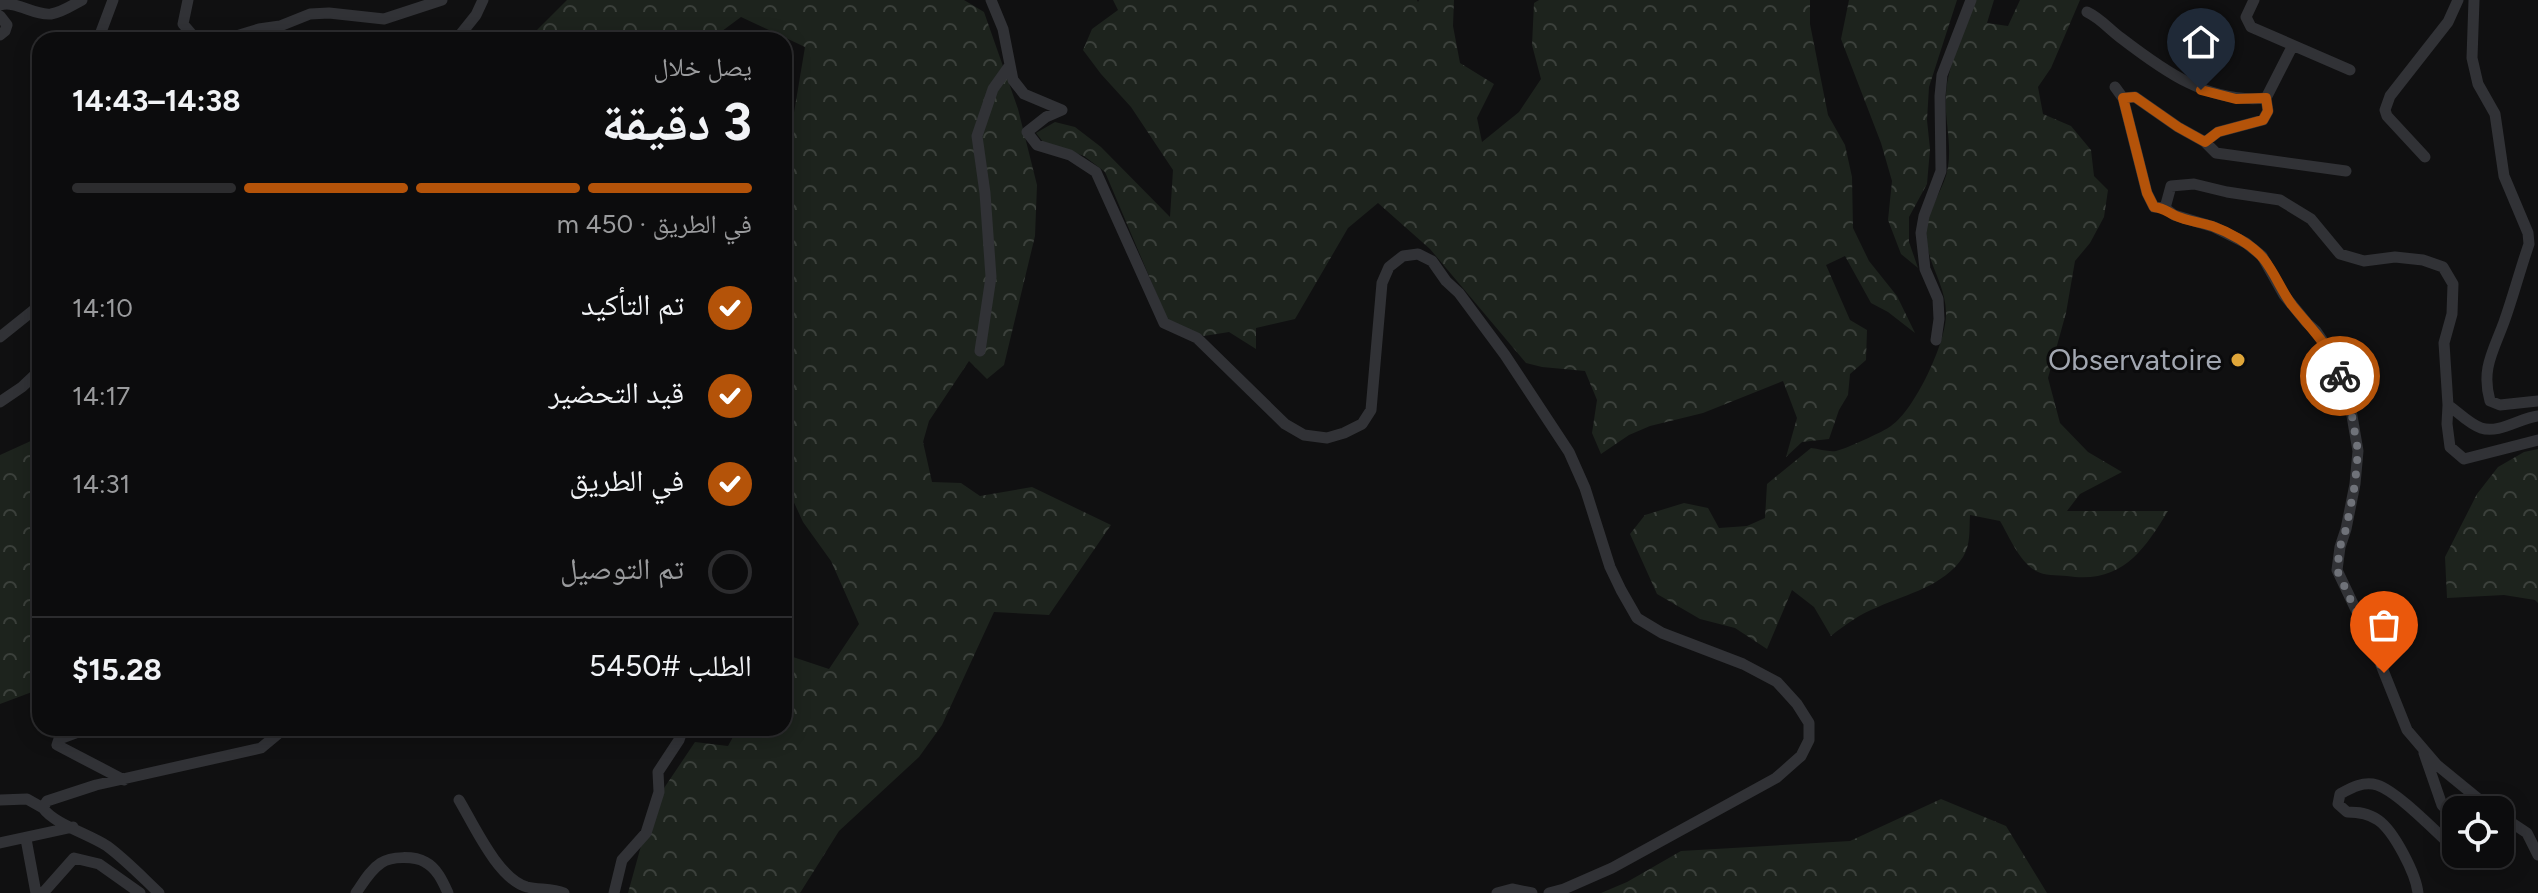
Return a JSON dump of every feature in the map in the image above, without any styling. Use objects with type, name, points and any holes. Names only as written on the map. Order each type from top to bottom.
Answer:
[{"type":"street","points":[[0,5],[8,3],[48,14],[82,0]]},
{"type":"street","points":[[101,32],[113,0]]},
{"type":"street","points":[[188,0],[183,24],[190,32]]},
{"type":"street","points":[[252,32],[280,26],[310,14],[384,19],[442,0]]},
{"type":"street","points":[[462,32],[483,0]]},
{"type":"street","points":[[991,0],[1003,29],[1013,80],[1024,94],[1062,110],[1046,117],[1027,132],[1037,145],[1070,155],[1096,172],[1164,323],[1197,338],[1285,424],[1304,435],[1327,438],[1362,424],[1371,410],[1382,283],[1389,267],[1403,256],[1418,254],[1432,261],[1505,355],[1569,452],[1585,488],[1610,567],[1637,618],[1662,633],[1743,664],[1777,682],[1809,723],[1809,740],[1801,756],[1776,778],[1612,868],[1549,893]]},
{"type":"street","points":[[1936,340],[1938,299],[1925,269],[1921,233],[1941,171],[1942,75],[1971,0]]},
{"type":"street","points":[[2254,0],[2246,17],[2251,27],[2350,70]]},
{"type":"street","points":[[2425,157],[2385,110],[2390,96],[2448,22],[2458,0]]},
{"type":"street","points":[[2474,0],[2472,58],[2478,84],[2495,114],[2504,176],[2528,233],[2529,244],[2504,322],[2488,360],[2485,383],[2490,401],[2500,405],[2538,401]]},
{"type":"street","points":[[2087,12],[2163,69],[2201,90],[2236,99],[2266,98]]},
{"type":"street","points":[[0,16],[7,27],[0,35]]},
{"type":"street","points":[[267,28],[271,32]]},
{"type":"street","points":[[2205,142],[2218,132],[2263,120],[2268,111],[2266,98],[2292,47]]},
{"type":"street","points":[[980,351],[991,277],[977,136],[993,89],[1010,65]]},
{"type":"street","points":[[2115,87],[2123,98],[2147,193],[2154,207],[2165,208],[2174,215],[2214,227],[2246,243],[2262,256],[2284,295],[2316,331],[2333,356],[2351,410],[2358,451],[2355,484],[2337,570],[2375,650],[2407,730],[2437,765],[2475,796]]},
{"type":"street","points":[[2123,98],[2135,97],[2205,142],[2216,153],[2346,171]]},
{"type":"street","points":[[2165,208],[2171,186],[2194,184],[2280,200],[2311,219],[2340,254],[2364,261],[2395,257],[2423,260],[2443,267],[2453,284],[2452,314],[2444,343],[2450,447],[2464,459],[2538,440]]},
{"type":"street","points":[[0,337],[32,311]]},
{"type":"street","points":[[0,402],[32,378]]},
{"type":"street","points":[[2448,405],[2482,429],[2499,428],[2526,417],[2538,416]]},
{"type":"street","points":[[67,736],[59,739],[57,745],[124,780]]},
{"type":"street","points":[[43,808],[47,801],[96,785],[261,748],[275,736]]},
{"type":"street","points":[[614,893],[622,860],[646,833],[659,792],[658,772],[680,736]]},
{"type":"street","points":[[2423,748],[2442,805]]},
{"type":"street","points":[[2418,893],[2408,861],[2380,821],[2363,813],[2347,812],[2338,804],[2340,794],[2364,784],[2378,785],[2394,795],[2442,838]]},
{"type":"street","points":[[0,800],[27,799],[43,808],[48,816],[109,848],[159,893]]},
{"type":"street","points":[[459,800],[508,877],[525,886],[564,893]]},
{"type":"street","points":[[2514,824],[2527,833],[2538,855]]},
{"type":"street","points":[[0,843],[73,827]]},
{"type":"street","points":[[26,839],[36,893]]},
{"type":"street","points":[[356,893],[368,875],[383,862],[402,857],[425,861],[440,876],[448,893]]},
{"type":"street","points":[[43,893],[74,858],[99,864],[140,893]]},
{"type":"street","points":[[1497,893],[1512,889],[1532,893]]},
{"type":"green space","points":[[567,0],[964,0],[984,12],[1018,109],[1037,185],[1035,236],[1004,365],[987,379],[969,361],[929,421],[923,442],[932,482],[961,483],[980,496],[1032,487],[1111,525],[1049,615],[994,612],[942,725],[919,757],[839,831],[800,893],[628,893],[652,806],[695,742],[728,746],[734,736],[792,736],[792,657],[829,669],[859,624],[831,561],[803,522],[792,498],[792,124],[805,47],[792,41],[792,32],[773,32],[741,17],[721,32],[535,32]]},
{"type":"green space","points":[[1113,0],[1454,0],[1453,26],[1460,63],[1494,84],[1477,118],[1482,142],[1519,112],[1541,79],[1532,45],[1534,3],[1539,0],[1810,0],[1810,24],[1828,115],[1845,145],[1852,177],[1853,228],[1869,261],[1897,296],[1915,333],[1871,303],[1845,256],[1826,265],[1850,320],[1867,330],[1866,360],[1850,374],[1848,395],[1829,439],[1802,442],[1786,457],[1797,418],[1783,381],[1703,413],[1650,426],[1629,435],[1601,454],[1592,433],[1597,400],[1585,371],[1526,363],[1430,249],[1378,203],[1348,228],[1295,319],[1256,328],[1256,349],[1229,332],[1204,336],[1168,321],[1105,172],[1084,156],[1043,142],[1036,133],[1055,122],[1075,127],[1101,147],[1170,217],[1173,170],[1131,107],[1083,50],[1092,29],[1118,10]]},
{"type":"green space","points":[[1849,0],[1957,0],[1929,87],[1927,184],[1909,217],[1909,242],[1918,268],[1901,254],[1888,220],[1892,181],[1881,143],[1841,39]]},
{"type":"green space","points":[[1974,0],[1994,0],[1987,23],[2008,26],[2020,0],[2080,0],[2051,68],[2038,87],[2043,114],[2071,126],[2091,150],[2094,176],[2108,190],[2104,217],[2090,243],[2075,261],[2066,313],[2048,378],[2060,423],[2088,452],[2122,472],[2080,494],[2067,511],[2168,511],[2149,540],[2128,562],[2102,575],[2086,577],[2047,575],[2036,571],[2020,555],[2000,521],[1970,515],[1966,552],[1946,575],[1865,613],[1831,636],[1814,607],[1792,590],[1767,649],[1735,628],[1700,619],[1657,594],[1630,534],[1645,515],[1684,503],[1708,508],[1719,528],[1747,526],[1765,518],[1767,484],[1811,448],[1836,451],[1855,444],[1891,426],[1910,406],[1928,374],[1945,325],[1945,301],[1927,247],[1927,224],[1948,167],[1947,82]]},
{"type":"green space","points":[[32,440],[32,692],[0,704],[0,455]]},
{"type":"green space","points":[[2538,449],[2538,603],[2504,595],[2447,598],[2445,557],[2477,494],[2498,467],[2524,452]]},
{"type":"green space","points":[[1941,799],[2006,826],[2047,893],[1601,893],[1681,851],[1850,841]]},
{"type":"way so far","points":[[2340,376],[2351,410],[2358,451],[2355,484],[2337,570],[2384,673]]},
{"type":"place","name":"Observatoire","points":[[2238,360]]},
{"type":"route","points":[[2201,90],[2236,99],[2266,98],[2268,111],[2263,120],[2218,132],[2205,142],[2135,97],[2123,98],[2147,193],[2154,207],[2165,208],[2174,215],[2214,227],[2246,243],[2262,256],[2284,295],[2316,331],[2333,356],[2340,376]]}]
